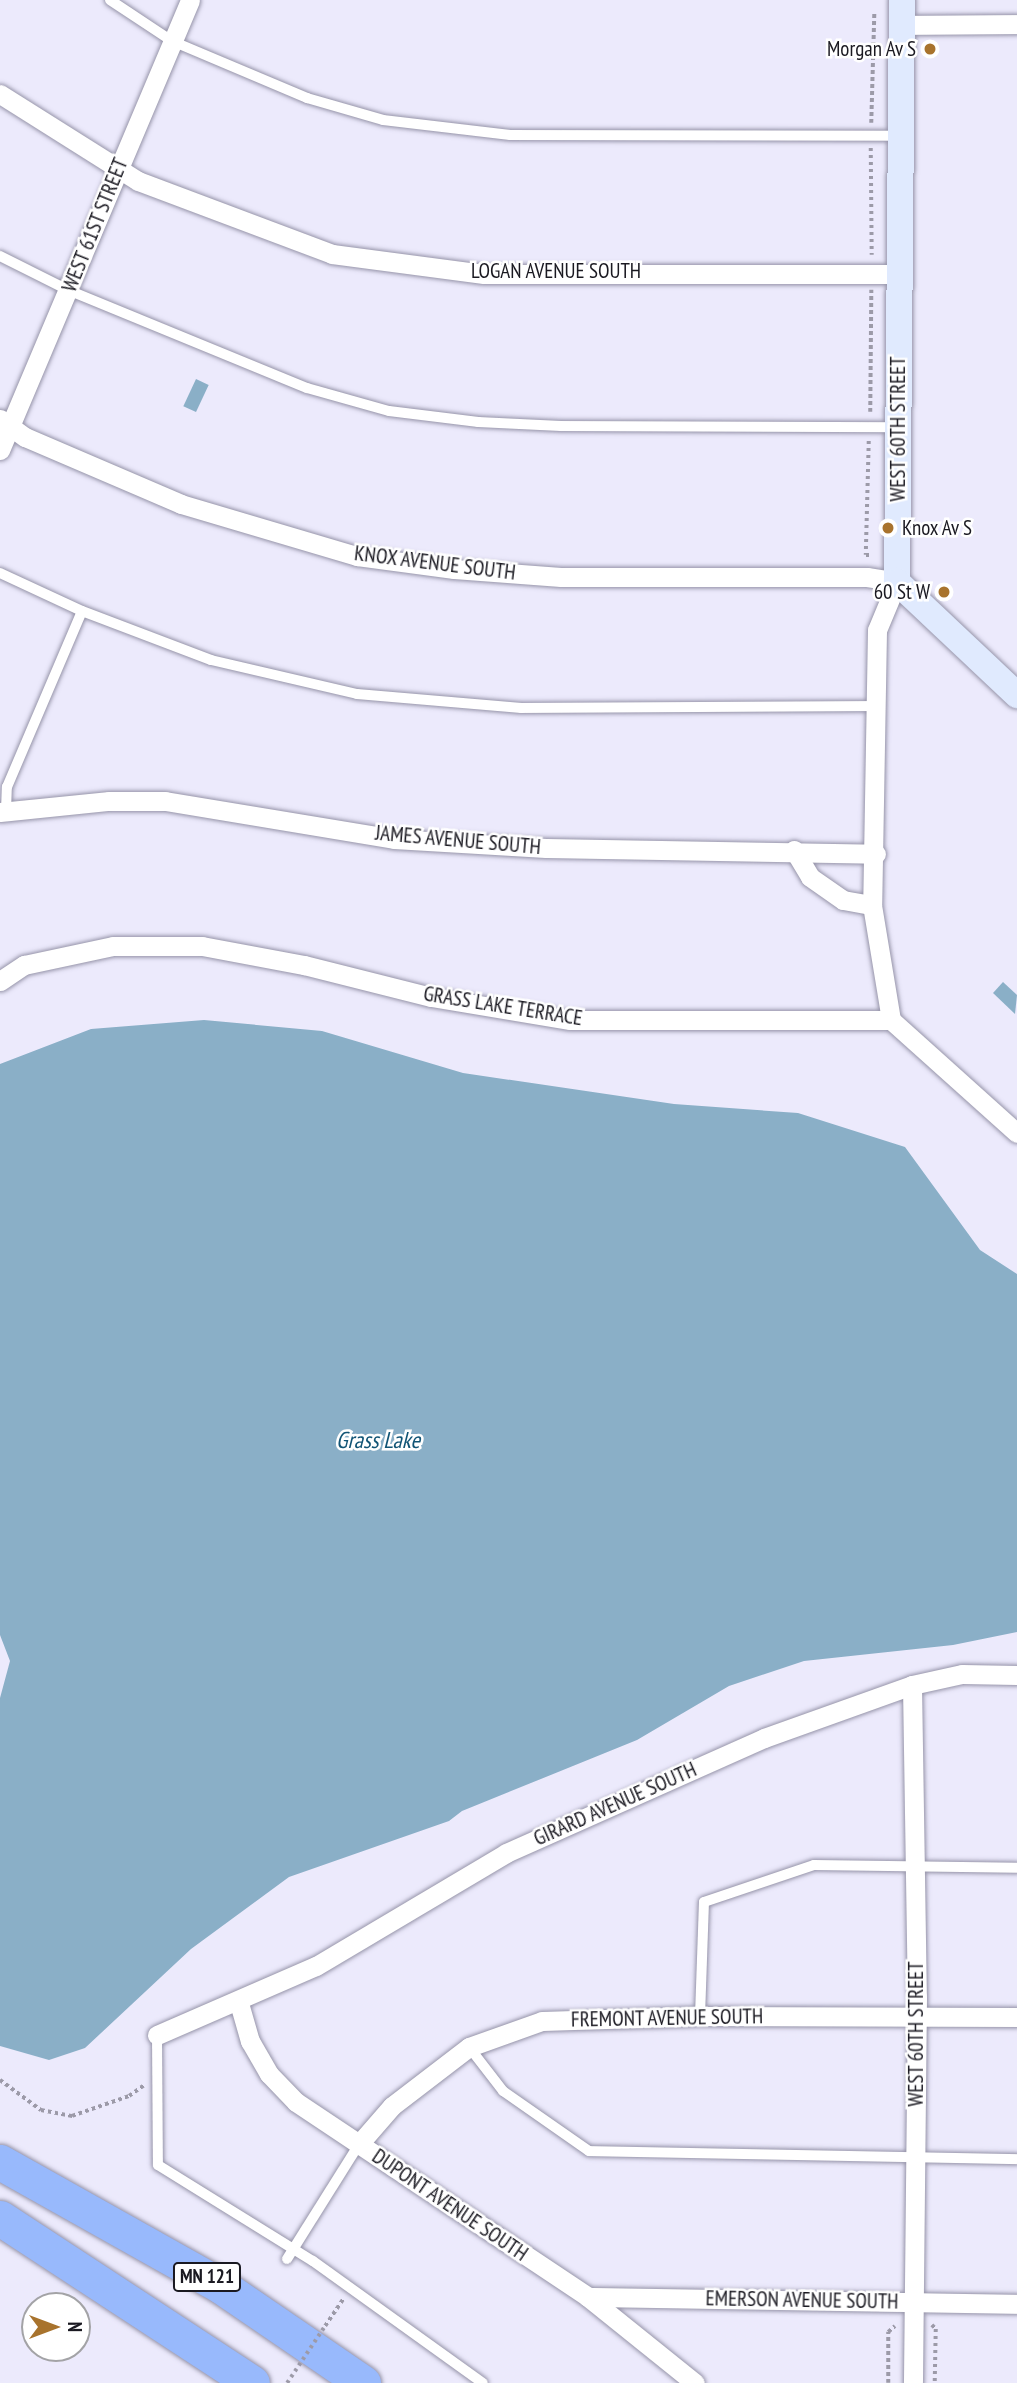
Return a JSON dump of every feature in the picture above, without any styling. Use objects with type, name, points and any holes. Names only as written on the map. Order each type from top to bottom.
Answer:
[{"type":"highway","name":"MN 121","points":[[0,2162],[72,2199],[221,2286],[363,2383]]},
{"type":"highway","points":[[2,2223],[27,2202],[51,2195],[72,2199]]},
{"type":"highway","name":"MN 121","points":[[2,2223],[252,2383]]},
{"type":"street","name":"WEST 61ST STREET","points":[[0,450],[5,421],[68,290],[190,0]]},
{"type":"street","points":[[902,12],[1017,24]]},
{"type":"street","name":"WEST 60TH STREET","points":[[891,1020],[873,905],[876,853],[877,630],[897,582],[902,12]]},
{"type":"street","name":"LOGAN AVENUE SOUTH","points":[[0,94],[117,170],[332,254],[484,274],[899,274]]},
{"type":"street","name":"KNOX AVENUE SOUTH","points":[[5,421],[25,437],[181,504],[357,556],[454,569],[561,577],[867,577],[897,582]]},
{"type":"street","points":[[897,582],[1017,695]]},
{"type":"street","name":"JAMES AVENUE SOUTH","points":[[3,811],[109,800],[165,802],[394,839],[546,848],[876,853]]},
{"type":"street","points":[[794,850],[810,877],[843,900],[873,905]]},
{"type":"street","name":"GRASS LAKE TERRACE","points":[[0,981],[24,965],[113,946],[202,946],[304,965],[431,997],[570,1020],[891,1020]]},
{"type":"street","points":[[891,1020],[1017,1133]]},
{"type":"street","name":"GIRARD AVENUE SOUTH","points":[[157,2035],[239,2003],[316,1966],[506,1853],[764,1738],[912,1685],[962,1674],[1017,1675]]},
{"type":"street","name":"WEST 60TH STREET","points":[[912,1685],[916,2158],[913,2383]]},
{"type":"street","name":"DUPONT AVENUE SOUTH","points":[[239,2003],[250,2041],[269,2074],[296,2102],[588,2297],[695,2383]]},
{"type":"street","name":"FREMONT AVENUE SOUTH","points":[[359,2144],[392,2106],[469,2047],[542,2021],[700,2016],[915,2020],[1017,2018]]},
{"type":"street","name":"EMERSON AVENUE SOUTH","points":[[588,2297],[1017,2304]]},
{"type":"lane","points":[[110,0],[172,41],[307,98],[383,120],[510,135],[900,136]]},
{"type":"lane","points":[[0,256],[68,290],[307,388],[389,411],[561,426],[897,427]]},
{"type":"lane","points":[[0,573],[82,611],[211,660],[357,694],[447,705],[876,706]]},
{"type":"lane","points":[[3,811],[7,787],[82,611]]},
{"type":"lane","points":[[700,2016],[704,1902],[814,1866],[1017,1868]]},
{"type":"lane","points":[[157,2035],[158,2165],[294,2249],[483,2383]]},
{"type":"lane","points":[[469,2047],[503,2091],[589,2151],[1017,2158]]},
{"type":"lane","points":[[287,2259],[359,2144]]},
{"type":"path","points":[[0,2080],[41,2110],[72,2116],[129,2096],[157,2075]]},
{"type":"path","points":[[287,2383],[346,2295],[335,2289]]},
{"type":"path","points":[[930,2323],[936,2329],[935,2383]]},
{"type":"path","points":[[888,2383],[888,2332],[897,2324]]},
{"type":"water","points":[[196,379],[209,385],[196,412],[183,406]]},
{"type":"water","points":[[1003,982],[1017,995],[1015,1014],[993,993]]},
{"type":"water","name":"Grass Lake","points":[[204,1020],[322,1031],[463,1073],[674,1104],[798,1113],[905,1147],[980,1250],[1017,1274],[1017,1632],[953,1645],[804,1661],[729,1686],[637,1740],[462,1811],[449,1821],[289,1877],[191,1949],[85,2048],[49,2060],[0,2046],[0,1698],[10,1661],[0,1635],[0,1064],[91,1029]]},
{"type":"place","name":"Morgan Av S","points":[[930,49]]},
{"type":"place","name":"Knox Av S","points":[[888,528]]},
{"type":"place","name":"60 St W","points":[[944,592]]}]
